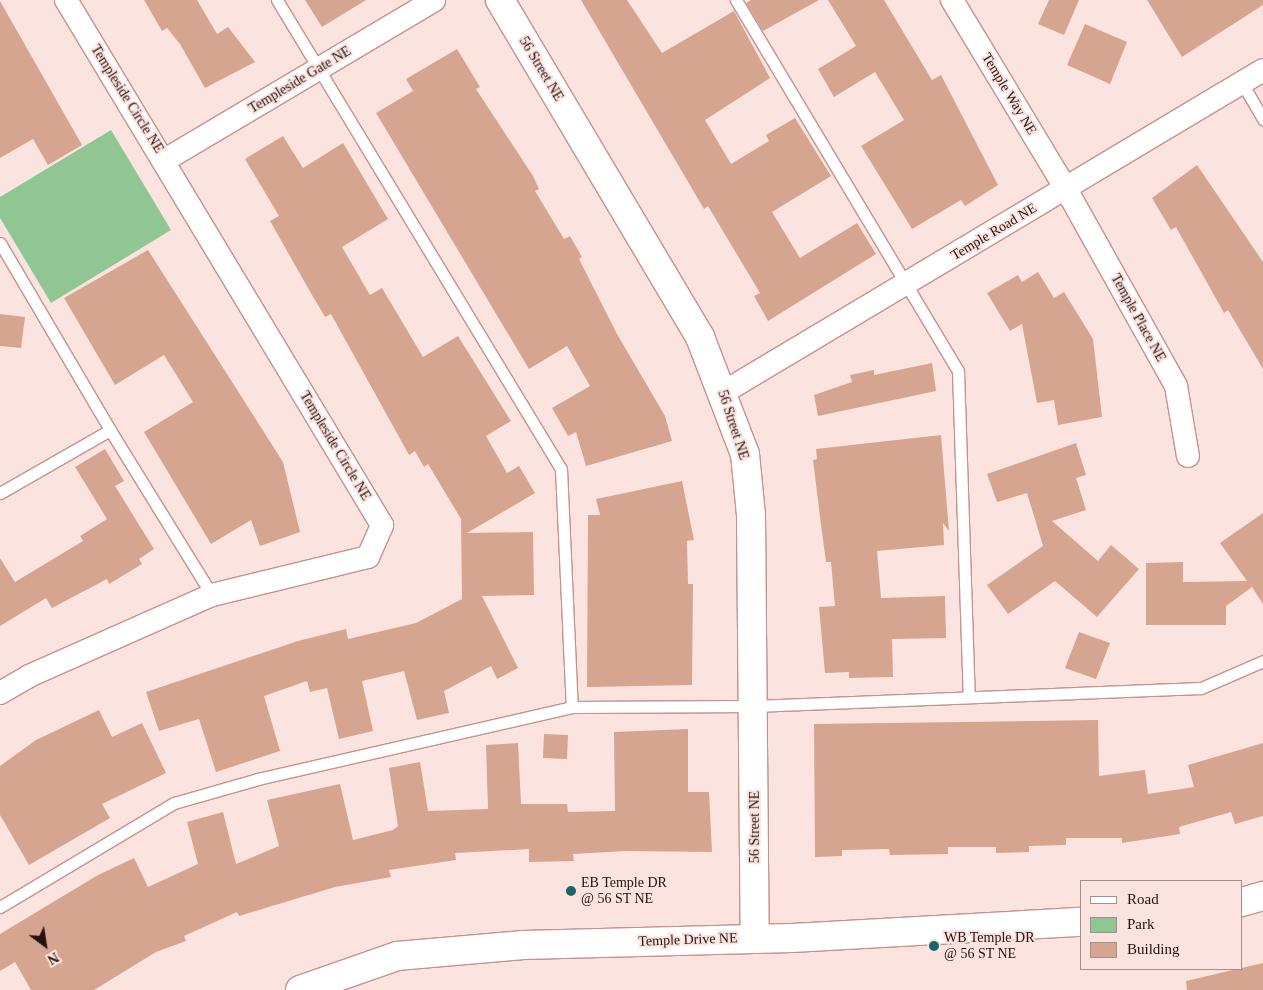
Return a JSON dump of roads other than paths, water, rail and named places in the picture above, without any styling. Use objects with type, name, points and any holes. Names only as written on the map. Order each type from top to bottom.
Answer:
[{"type":"street","name":"Templeside Circle NE","points":[[0,693],[30,676],[212,595],[368,558],[382,525],[165,160],[66,0]]},
{"type":"street","name":"Templeside Gate NE","points":[[165,160],[434,0]]},
{"type":"street","name":"56 Street NE","points":[[500,0],[700,337],[724,392],[745,454],[750,506],[754,706],[755,938]]},
{"type":"street","name":"Temple Way NE","points":[[952,0],[1066,188]]},
{"type":"street","name":"Temple Road NE","points":[[724,392],[1263,70]]},
{"type":"street","name":"Temple Place NE","points":[[1066,188],[1176,386],[1188,456]]},
{"type":"street","points":[[1243,902],[1263,896]]},
{"type":"street","name":"Temple Drive NE","points":[[300,990],[397,956],[524,945],[755,938],[1080,922]]},
{"type":"lane","points":[[277,0],[561,468],[572,707]]},
{"type":"lane","points":[[736,0],[958,371],[969,696]]},
{"type":"lane","points":[[1242,83],[1263,118]]},
{"type":"lane","points":[[0,243],[110,430],[212,595]]},
{"type":"lane","points":[[0,493],[110,430]]},
{"type":"lane","points":[[0,907],[174,804],[258,779],[572,707],[754,706],[1201,688],[1263,661]]},
{"type":"place","name":"EB Temple DR @ 56 ST NE","points":[[571,891]]},
{"type":"place","name":"WB Temple DR @ 56 ST NE","points":[[934,946]]}]
